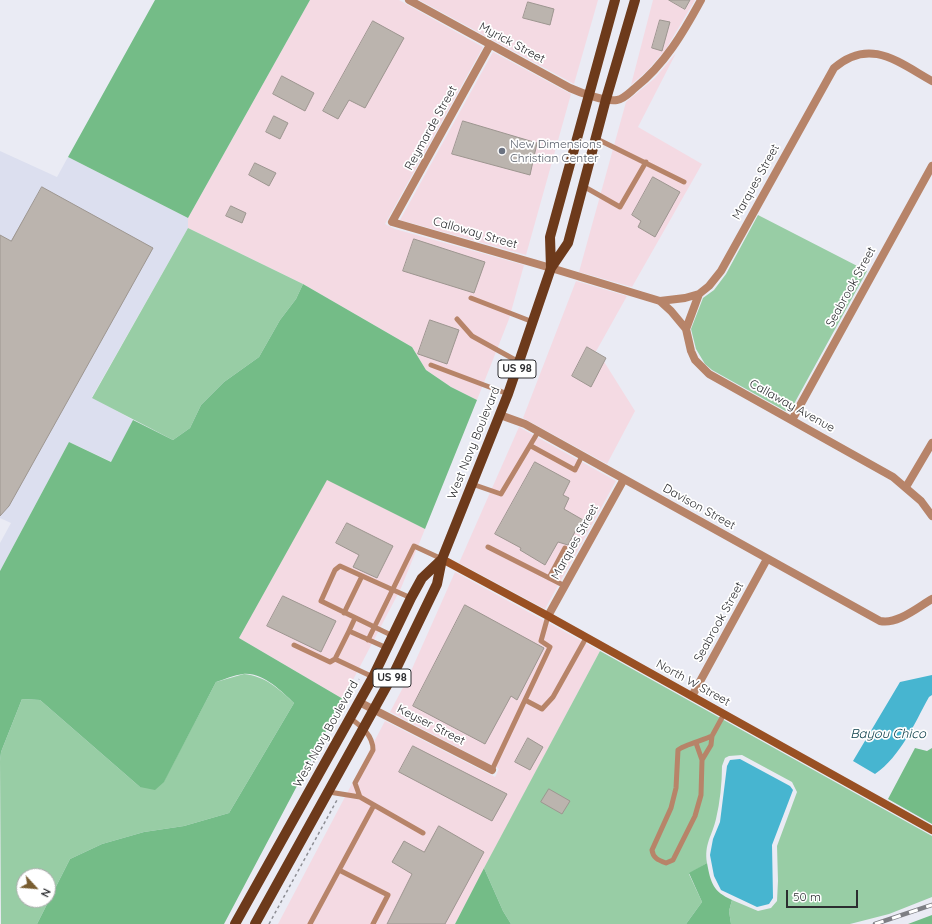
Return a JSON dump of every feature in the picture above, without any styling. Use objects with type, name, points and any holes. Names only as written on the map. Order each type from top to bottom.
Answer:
[{"type":"main road","name":"West Navy Boulevard","points":[[551,268],[550,237],[615,0]]},
{"type":"main road","name":"West Navy Boulevard","points":[[255,924],[375,710],[437,584],[442,559],[508,394],[551,268],[568,243],[595,138],[636,0]]},
{"type":"main road","name":"West Navy Boulevard","points":[[235,924],[359,702],[368,674],[387,648],[422,578],[442,559]]},
{"type":"main road","name":"North W Street","points":[[442,559],[548,616],[932,830]]},
{"type":"street","name":"Myrick Street","points":[[409,0],[570,88],[606,99]]},
{"type":"street","points":[[606,99],[615,100],[624,97],[651,74],[678,42],[701,0]]},
{"type":"street","name":"Reymarde Street","points":[[392,222],[490,45]]},
{"type":"street","name":"Marques Street","points":[[686,328],[699,294],[709,286],[721,271],[828,76],[842,61],[856,54],[868,52],[887,56],[932,81]]},
{"type":"street","name":"Seabrook Street","points":[[792,420],[932,166]]},
{"type":"street","name":"Calloway Street","points":[[392,222],[551,268]]},
{"type":"street","name":"Callaway Avenue","points":[[551,268],[660,301],[671,310],[686,328],[691,350],[702,368],[709,374],[882,470],[906,487],[932,516]]},
{"type":"street","name":"Callaway Avenue","points":[[660,301],[685,298],[699,294]]},
{"type":"street","name":"Davison Street","points":[[500,415],[515,420],[538,432],[767,559],[885,622],[894,620],[932,599]]},
{"type":"street","points":[[906,487],[932,443]]},
{"type":"street","name":"Marques Street","points":[[548,616],[624,479]]},
{"type":"street","name":"Seabrook Street","points":[[692,696],[767,559]]},
{"type":"street","name":"Keyser Street","points":[[359,702],[492,770]]},
{"type":"lane","points":[[595,138],[684,182]]},
{"type":"lane","points":[[583,186],[620,207],[646,162]]},
{"type":"lane","points":[[471,298],[533,322]]},
{"type":"lane","points":[[457,319],[472,336],[519,362]]},
{"type":"lane","points":[[431,365],[508,394]]},
{"type":"lane","points":[[472,484],[501,494],[538,432]]},
{"type":"lane","points":[[531,446],[575,470],[582,456]]},
{"type":"lane","points":[[368,640],[414,546],[442,559]]},
{"type":"lane","points":[[488,547],[565,586]]},
{"type":"lane","points":[[549,578],[565,548]]},
{"type":"lane","points":[[393,636],[320,601],[335,570],[340,566],[411,598]]},
{"type":"lane","points":[[344,613],[362,576]]},
{"type":"lane","points":[[492,770],[550,647],[541,641],[548,616]]},
{"type":"lane","points":[[294,645],[330,662],[335,659],[355,618]]},
{"type":"lane","points":[[349,631],[387,648]]},
{"type":"lane","points":[[525,700],[542,709],[546,705],[553,697],[586,638]]},
{"type":"lane","points":[[335,659],[368,674]]},
{"type":"lane","points":[[702,760],[711,745],[712,736],[724,714]]},
{"type":"lane","points":[[350,718],[364,729],[373,745],[373,750],[355,783],[360,797]]},
{"type":"lane","points":[[696,743],[702,760],[701,795],[695,816],[673,860],[666,863],[657,859],[653,855],[652,850],[671,808],[676,788],[678,750],[682,746],[696,743],[712,736]]},
{"type":"lane","points":[[329,792],[360,797],[423,833]]},
{"type":"lane","points":[[310,924],[374,805]]},
{"type":"lane","points":[[339,870],[388,895],[373,924]]},
{"type":"path","points":[[308,771],[368,674]]},
{"type":"shaded area","points":[[310,0],[399,0],[483,47],[385,224],[395,229],[524,265],[509,319],[477,400],[451,387],[426,370],[412,347],[303,284],[188,228],[188,218]]},
{"type":"shaded area","points":[[419,0],[598,0],[574,84]]},
{"type":"shaded area","points":[[653,0],[695,0],[666,49],[647,71],[631,85]]},
{"type":"shaded area","points":[[493,52],[571,94],[526,255],[400,220]]},
{"type":"shaded area","points":[[676,53],[638,127],[702,164],[632,287],[579,272],[626,102],[655,78]]},
{"type":"shaded area","points":[[0,151],[57,177],[68,157],[188,218],[188,228],[92,397],[133,420],[112,462],[69,442],[0,571],[0,543],[11,523],[0,518]]},
{"type":"shaded area","points":[[576,281],[627,296],[594,355],[603,360],[635,411],[607,464],[523,418]]},
{"type":"shaded area","points":[[519,427],[616,481],[545,609],[459,563]]},
{"type":"shaded area","points":[[327,479],[425,529],[401,588],[343,699],[239,638]]},
{"type":"shaded area","points":[[455,572],[600,651],[455,924],[278,924],[385,721],[495,777],[499,769],[390,712],[407,680]]},
{"type":"green space","points":[[155,0],[310,0],[188,218],[68,157]]},
{"type":"green space","points":[[758,215],[867,271],[789,413],[712,370],[705,364],[696,349],[691,329],[703,298],[714,290],[726,274]]},
{"type":"green space","points":[[188,228],[303,284],[296,299],[280,320],[259,357],[224,382],[201,405],[190,428],[173,440],[92,398]]},
{"type":"green space","points":[[303,284],[412,347],[426,370],[451,387],[477,400],[425,529],[327,480],[239,638],[343,699],[224,924],[37,924],[45,908],[56,908],[56,887],[70,859],[102,844],[144,832],[184,826],[229,813],[294,703],[271,683],[258,676],[243,674],[216,682],[164,782],[155,790],[140,787],[40,700],[22,699],[1,752],[0,761],[0,571],[69,442],[111,462],[133,420],[173,440],[190,428],[201,405],[224,382],[259,357],[280,320],[296,299]]},
{"type":"green space","points":[[600,651],[932,836],[932,897],[889,914],[850,924],[731,924],[729,911],[732,900],[758,911],[771,908],[777,901],[777,846],[797,792],[792,782],[742,755],[729,756],[725,758],[722,766],[719,806],[707,845],[707,863],[689,874],[702,902],[686,924],[511,924],[503,911],[484,868]]},
{"type":"green space","points":[[244,674],[252,675],[271,684],[294,703],[229,813],[184,826],[144,832],[102,844],[70,859],[56,887],[56,868],[16,868],[16,908],[45,908],[37,924],[1,924],[0,761],[1,752],[22,699],[40,700],[140,787],[164,781],[216,682]]},
{"type":"green space","points":[[915,748],[927,751],[932,748],[932,824],[888,799]]},
{"type":"green space","points":[[707,863],[714,886],[726,897],[732,900],[729,911],[731,924],[686,924],[702,902],[689,873]]},
{"type":"green space","points":[[484,868],[503,911],[511,924],[455,924]]},
{"type":"green space","points":[[932,915],[932,924],[908,924]]},
{"type":"water","name":"Bayou Chico","points":[[932,675],[932,695],[929,697],[900,749],[884,767],[875,774],[853,761],[900,682]]},
{"type":"water","points":[[740,759],[790,786],[793,790],[772,845],[773,898],[769,904],[757,907],[721,890],[714,876],[710,855],[713,839],[720,822],[727,766],[730,760]]},
{"type":"building","points":[[669,0],[690,0],[685,9]]},
{"type":"building","points":[[528,2],[554,9],[550,25],[523,18]]},
{"type":"building","points":[[660,20],[670,22],[662,51],[652,48]]},
{"type":"building","points":[[373,21],[404,38],[365,108],[349,100],[338,119],[323,111]]},
{"type":"building","points":[[282,76],[314,93],[305,111],[273,94]]},
{"type":"building","points":[[274,116],[288,123],[280,139],[266,132]]},
{"type":"building","points":[[463,121],[537,143],[530,175],[452,154]]},
{"type":"building","points":[[255,163],[276,173],[269,186],[249,175]]},
{"type":"building","points":[[653,177],[680,192],[655,237],[638,227],[641,221],[632,215]]},
{"type":"building","points":[[42,187],[153,248],[9,506],[0,516],[0,235],[11,241]]},
{"type":"building","points":[[231,206],[246,213],[242,223],[226,216]]},
{"type":"building","points":[[414,239],[485,262],[474,293],[403,271]]},
{"type":"building","points":[[430,320],[459,330],[447,364],[418,354]]},
{"type":"building","points":[[587,347],[606,358],[591,387],[572,376]]},
{"type":"building","points":[[535,462],[570,481],[563,495],[569,498],[564,509],[590,524],[584,535],[576,530],[568,545],[558,542],[545,565],[520,550],[521,548],[495,534]]},
{"type":"building","points":[[347,523],[393,546],[377,578],[353,567],[359,555],[336,543]]},
{"type":"building","points":[[283,596],[336,621],[321,652],[267,626]]},
{"type":"building","points":[[465,605],[544,648],[517,700],[511,696],[485,744],[413,706]]},
{"type":"building","points":[[528,738],[543,747],[530,770],[515,762]]},
{"type":"building","points":[[413,746],[507,794],[492,821],[399,772]]},
{"type":"building","points":[[549,789],[570,801],[562,814],[541,802]]},
{"type":"building","points":[[439,826],[484,852],[445,924],[387,924],[412,874],[392,862],[404,841],[424,852]]},
{"type":"railway","points":[[875,924],[932,905]]},
{"type":"place","name":"New Dimensions Christian Center","points":[[502,151]]}]
